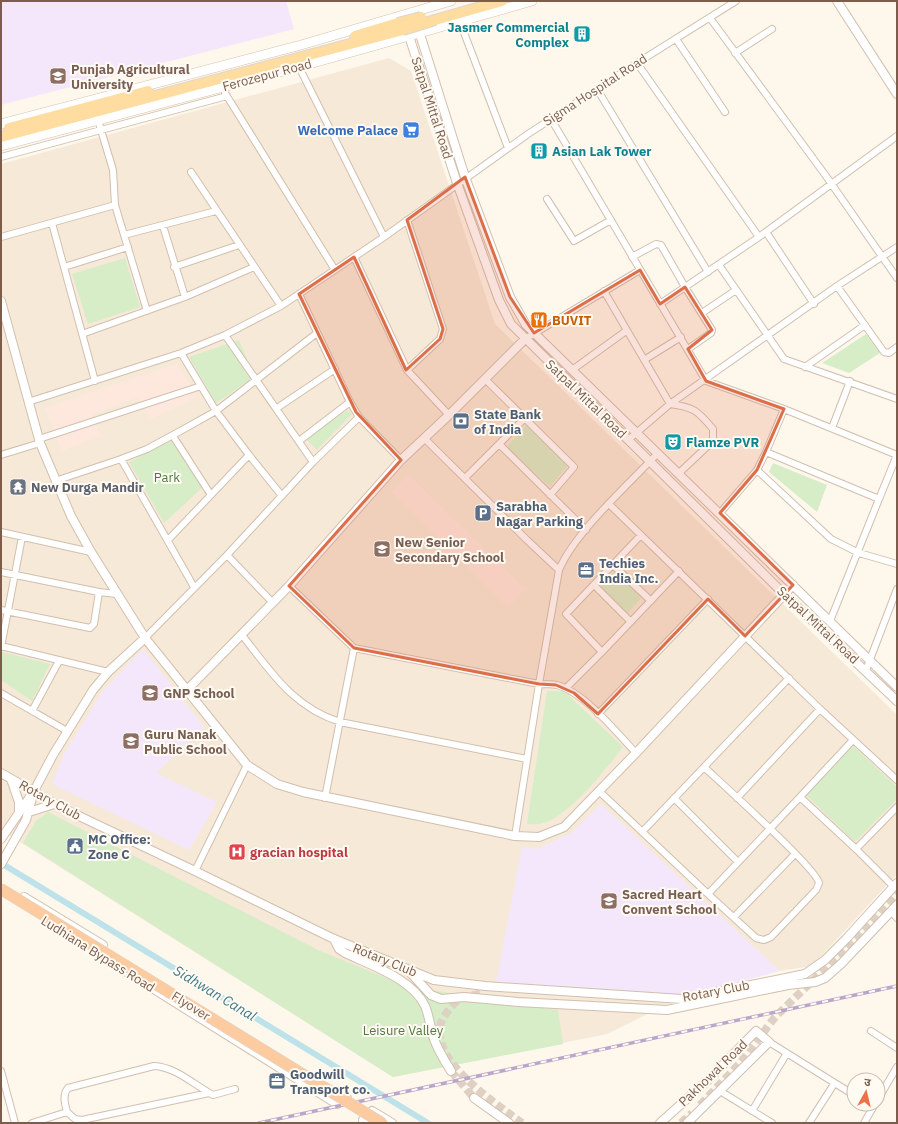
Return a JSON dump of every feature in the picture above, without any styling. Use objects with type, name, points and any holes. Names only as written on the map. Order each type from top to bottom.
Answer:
[{"type":"highway","name":"Flyover","points":[[1,889],[382,1123]]},
{"type":"main road","name":"Ferozepur Road","points":[[1,146],[298,67],[403,26],[417,15],[451,1]]},
{"type":"main road","points":[[417,15],[477,1]]},
{"type":"main road","name":"Ferozepur Road","points":[[1,124],[301,45],[435,20],[502,1]]},
{"type":"main road","name":"Ferozepur Road","points":[[403,26],[419,32],[532,1]]},
{"type":"main road","points":[[1,130],[403,26]]},
{"type":"main road","points":[[1,137],[403,26]]},
{"type":"street","name":"Sigma Hospital Road","points":[[28,402],[181,353],[225,335],[281,306],[384,237],[465,177],[551,119],[736,1]]},
{"type":"street","points":[[838,1],[897,94]]},
{"type":"street","name":"Satpal Mittal Road","points":[[417,15],[419,32],[465,177],[510,297],[521,317],[534,333],[897,687]]},
{"type":"street","points":[[710,18],[831,183],[897,278]]},
{"type":"street","name":"Satpal Mittal Road","points":[[403,26],[499,300],[511,324],[784,594],[897,700]]},
{"type":"street","points":[[734,52],[772,29]]},
{"type":"street","points":[[463,30],[508,148]]},
{"type":"street","points":[[676,39],[725,112]]},
{"type":"street","points":[[637,63],[759,238]]},
{"type":"street","points":[[298,67],[384,237]]},
{"type":"street","points":[[222,87],[335,270]]},
{"type":"street","points":[[597,89],[708,272]]},
{"type":"street","points":[[1,157],[227,96]]},
{"type":"street","points":[[551,119],[632,258],[706,380],[784,409],[897,455],[859,553],[830,621]]},
{"type":"street","points":[[98,120],[100,131],[113,170],[115,205],[147,311]]},
{"type":"street","points":[[660,304],[759,238],[831,183],[897,136]]},
{"type":"street","points":[[191,172],[281,306]]},
{"type":"street","points":[[547,199],[574,241],[611,220]]},
{"type":"street","points":[[1,237],[115,205]]},
{"type":"street","points":[[124,235],[216,211]]},
{"type":"street","points":[[407,220],[443,329],[440,339],[407,370]]},
{"type":"street","points":[[52,223],[95,381]]},
{"type":"street","points":[[163,226],[174,267],[185,297]]},
{"type":"street","points":[[766,232],[814,304]]},
{"type":"street","points":[[632,258],[659,244],[702,313],[712,331],[688,349]]},
{"type":"street","points":[[174,267],[239,245]]},
{"type":"street","points":[[64,267],[128,247]]},
{"type":"street","points":[[628,440],[670,404],[769,336],[837,286],[897,247]]},
{"type":"street","points":[[354,257],[407,370],[449,415]]},
{"type":"street","points":[[719,264],[784,359],[804,367],[850,381],[897,399]]},
{"type":"street","points":[[82,334],[185,297],[254,267]]},
{"type":"street","points":[[186,691],[289,586],[401,460],[449,415],[525,339],[640,270]]},
{"type":"street","points":[[837,286],[885,353],[890,353],[897,348]]},
{"type":"street","points":[[702,313],[736,290]]},
{"type":"street","points":[[604,291],[670,404]]},
{"type":"street","points":[[299,294],[350,402],[359,417],[401,460]]},
{"type":"street","points":[[1,301],[3,315],[39,441],[55,481],[91,552],[145,638],[186,691],[247,765],[276,784],[325,798],[515,836],[539,837],[564,827],[600,792],[793,585]]},
{"type":"street","points":[[804,367],[865,325]]},
{"type":"street","points":[[572,370],[626,331]]},
{"type":"street","points":[[55,481],[121,459],[173,436],[216,411],[317,333]]},
{"type":"street","points":[[225,335],[313,462]]},
{"type":"street","points":[[644,360],[681,337]]},
{"type":"street","points":[[181,353],[216,411],[249,456],[282,496]]},
{"type":"street","points":[[277,408],[335,369]]},
{"type":"street","points":[[485,379],[574,466],[550,495]]},
{"type":"street","points":[[832,428],[850,381]]},
{"type":"street","points":[[1,455],[201,386]]},
{"type":"street","points":[[299,441],[350,402]]},
{"type":"street","points":[[670,404],[688,406],[695,409],[713,429],[714,435],[713,441],[679,473]]},
{"type":"street","points":[[720,513],[757,470],[784,409]]},
{"type":"street","points":[[1,839],[34,791],[81,706],[108,672],[145,638],[227,555],[313,462],[359,417]]},
{"type":"street","points":[[465,478],[525,418]]},
{"type":"street","points":[[173,436],[210,495]]},
{"type":"street","points":[[424,438],[559,570]]},
{"type":"street","points":[[499,444],[586,530]]},
{"type":"street","points":[[766,452],[879,499]]},
{"type":"street","points":[[515,836],[559,570],[566,555],[586,530],[658,453]]},
{"type":"street","points":[[168,540],[249,456]]},
{"type":"street","points":[[121,459],[194,587]]},
{"type":"street","points":[[757,470],[822,533],[843,546],[859,553],[897,564]]},
{"type":"street","points":[[610,504],[853,740],[897,780]]},
{"type":"street","points":[[1,532],[91,552]]},
{"type":"street","points":[[602,652],[566,614],[641,535]]},
{"type":"street","points":[[22,537],[1,646],[108,672]]},
{"type":"street","points":[[227,555],[273,603]]},
{"type":"street","points":[[613,565],[651,601]]},
{"type":"street","points":[[566,688],[679,571]]},
{"type":"street","points":[[1,572],[99,592],[116,594]]},
{"type":"street","points":[[594,585],[631,622]]},
{"type":"street","points":[[289,586],[354,648],[566,688],[598,714],[636,753]]},
{"type":"street","points":[[866,670],[897,589]]},
{"type":"street","points":[[1,610],[90,628],[94,624],[99,592]]},
{"type":"street","points":[[598,714],[708,599]]},
{"type":"street","points":[[242,635],[288,692],[312,710],[340,722],[527,759]]},
{"type":"street","points":[[325,798],[354,648]]},
{"type":"street","points":[[32,711],[59,661]]},
{"type":"street","points":[[642,832],[790,678]]},
{"type":"street","points":[[1,693],[67,732]]},
{"type":"street","points":[[737,798],[820,708]]},
{"type":"street","points":[[708,894],[853,740]]},
{"type":"street","points":[[195,871],[247,765]]},
{"type":"street","points":[[600,792],[756,938],[764,940],[771,937],[816,890],[820,883],[815,874],[769,828],[704,767]]},
{"type":"street","name":"Rotary Club","points":[[1,773],[54,804],[334,939],[434,980],[485,986],[682,999],[788,981],[805,974],[825,960],[895,885]]},
{"type":"street","points":[[11,779],[19,802],[19,812]]},
{"type":"street","points":[[1,864],[11,849],[29,812],[34,791]]},
{"type":"street","points":[[800,797],[895,885]]},
{"type":"street","points":[[674,798],[738,862]]},
{"type":"street","points":[[29,812],[54,804]]},
{"type":"street","points":[[856,849],[897,807]]},
{"type":"street","points":[[734,917],[795,854]]},
{"type":"street","name":"Ludhiana Bypass Road","points":[[1,883],[349,1097],[337,1104],[1,894]]},
{"type":"street","points":[[407,969],[431,995],[441,999],[464,997],[639,1010],[674,1010],[788,981],[822,980],[842,964],[897,904]]},
{"type":"street","points":[[891,911],[897,918]]},
{"type":"street","points":[[334,939],[339,949],[345,953],[400,981],[416,992],[426,1008],[433,1036],[440,1054],[451,1071]]},
{"type":"street","points":[[480,994],[669,1007],[676,1005],[682,999]]},
{"type":"street","name":"Pakhowal Road","points":[[660,1123],[707,1081],[756,1031],[770,1042],[687,1123]]},
{"type":"street","points":[[871,1031],[897,1048]]},
{"type":"street","points":[[770,1042],[846,1091]]},
{"type":"street","points":[[752,1111],[787,1053]]},
{"type":"street","points":[[209,1093],[88,1120],[74,1119],[67,1112],[64,1092],[68,1088],[154,1066],[170,1069],[213,1095],[235,1089]]},
{"type":"street","points":[[886,1086],[897,1067]]},
{"type":"street","points":[[1,1071],[15,1123]]},
{"type":"street","points":[[809,1123],[834,1084]]},
{"type":"street","points":[[720,1091],[772,1123]]},
{"type":"street","points":[[474,1098],[509,1123]]},
{"type":"street","points":[[368,1123],[363,1120],[372,1111],[392,1123]]},
{"type":"street","points":[[32,1123],[67,1112]]},
{"type":"street","points":[[864,1123],[870,1112]]},
{"type":"highlighted area","points":[[465,177],[510,297],[534,333],[640,270],[660,304],[685,287],[712,330],[688,349],[706,381],[784,409],[757,470],[720,513],[793,585],[745,636],[708,599],[598,714],[574,693],[556,685],[539,684],[354,648],[289,586],[401,460],[356,412],[299,294],[354,257],[406,370],[440,339],[443,329],[407,220]]},
{"type":"shaded area","name":"Punjab Agricultural University","points":[[1,1],[286,1],[294,29],[1,105]]},
{"type":"shaded area","points":[[389,58],[411,71],[495,324],[897,715],[897,874],[812,966],[779,971],[682,997],[607,1034],[393,1077],[1,830],[1,164]]},
{"type":"shaded area","points":[[177,364],[197,397],[151,419],[139,397],[91,415],[101,436],[62,451],[45,408]]},
{"type":"shaded area","points":[[408,474],[525,589],[508,607],[392,492]]},
{"type":"shaded area","name":"Guru Nanak Public School","points":[[143,649],[204,727],[156,773],[217,802],[189,850],[52,784],[64,754],[103,691]]},
{"type":"shaded area","name":"Sacred Heart Convent School","points":[[601,804],[780,971],[682,997],[564,991],[496,982],[522,847],[537,849],[571,833]]},
{"type":"green space","points":[[125,258],[140,307],[88,324],[72,274]]},
{"type":"green space","points":[[866,334],[880,353],[849,373],[822,363]]},
{"type":"green space","points":[[239,340],[254,377],[216,403],[189,357]]},
{"type":"green space","points":[[348,410],[352,414],[317,450],[305,438]]},
{"type":"green space","points":[[526,425],[568,465],[550,487],[507,447]]},
{"type":"green space","name":"Park","points":[[174,439],[204,486],[164,523],[129,462]]},
{"type":"green space","points":[[773,463],[827,485],[817,512],[769,472]]},
{"type":"green space","points":[[614,572],[642,597],[628,613],[600,588]]},
{"type":"green space","points":[[2,652],[50,664],[32,701],[1,680]]},
{"type":"green space","points":[[547,691],[564,691],[623,747],[586,791],[564,811],[553,819],[543,823],[527,824]]},
{"type":"green space","points":[[852,745],[897,787],[897,799],[855,842],[806,795]]},
{"type":"green space","name":"Leisure Valley","points":[[48,812],[320,951],[404,985],[505,1003],[558,1010],[563,1044],[393,1077],[23,843],[36,821]]},
{"type":"waterway","name":"Sidhwan Canal","points":[[1,863],[428,1123]]},
{"type":"tunnel","points":[[700,1105],[741,1062],[775,1017],[860,935],[897,893]]},
{"type":"tunnel","points":[[480,994],[468,996],[459,1000],[445,1015],[440,1030],[442,1046],[451,1061],[464,1076],[496,1104],[522,1123]]},
{"type":"tunnel","points":[[451,1071],[474,1098]]},
{"type":"tunnel","points":[[681,1123],[692,1113]]},
{"type":"railway","points":[[259,1123],[897,986]]},
{"type":"place","name":"Jasmer Commercial Complex","points":[[582,34]]},
{"type":"place","name":"Punjab Agricultural University","points":[[58,76]]},
{"type":"place","name":"Welcome Palace","points":[[411,130]]},
{"type":"place","name":"Asian Lak Tower","points":[[539,151]]},
{"type":"place","name":"BUVIT","points":[[539,320]]},
{"type":"place","name":"State Bank of India","points":[[461,421]]},
{"type":"place","name":"Flamze PVR","points":[[673,442]]},
{"type":"place","name":"New Durga Mandir","points":[[18,487]]},
{"type":"place","name":"Sarabha Nagar Parking","points":[[483,513]]},
{"type":"place","name":"New Senior Secondary School","points":[[382,549]]},
{"type":"place","name":"Techies India Inc.","points":[[586,570]]},
{"type":"place","name":"GNP School","points":[[150,693]]},
{"type":"place","name":"Guru Nanak Public School","points":[[131,741]]},
{"type":"place","name":"MC Office: Zone C","points":[[75,846]]},
{"type":"place","name":"gracian hospital","points":[[237,852]]},
{"type":"place","name":"Sacred Heart Convent School","points":[[609,901]]},
{"type":"place","name":"Goodwill Transport co.","points":[[277,1081]]}]
